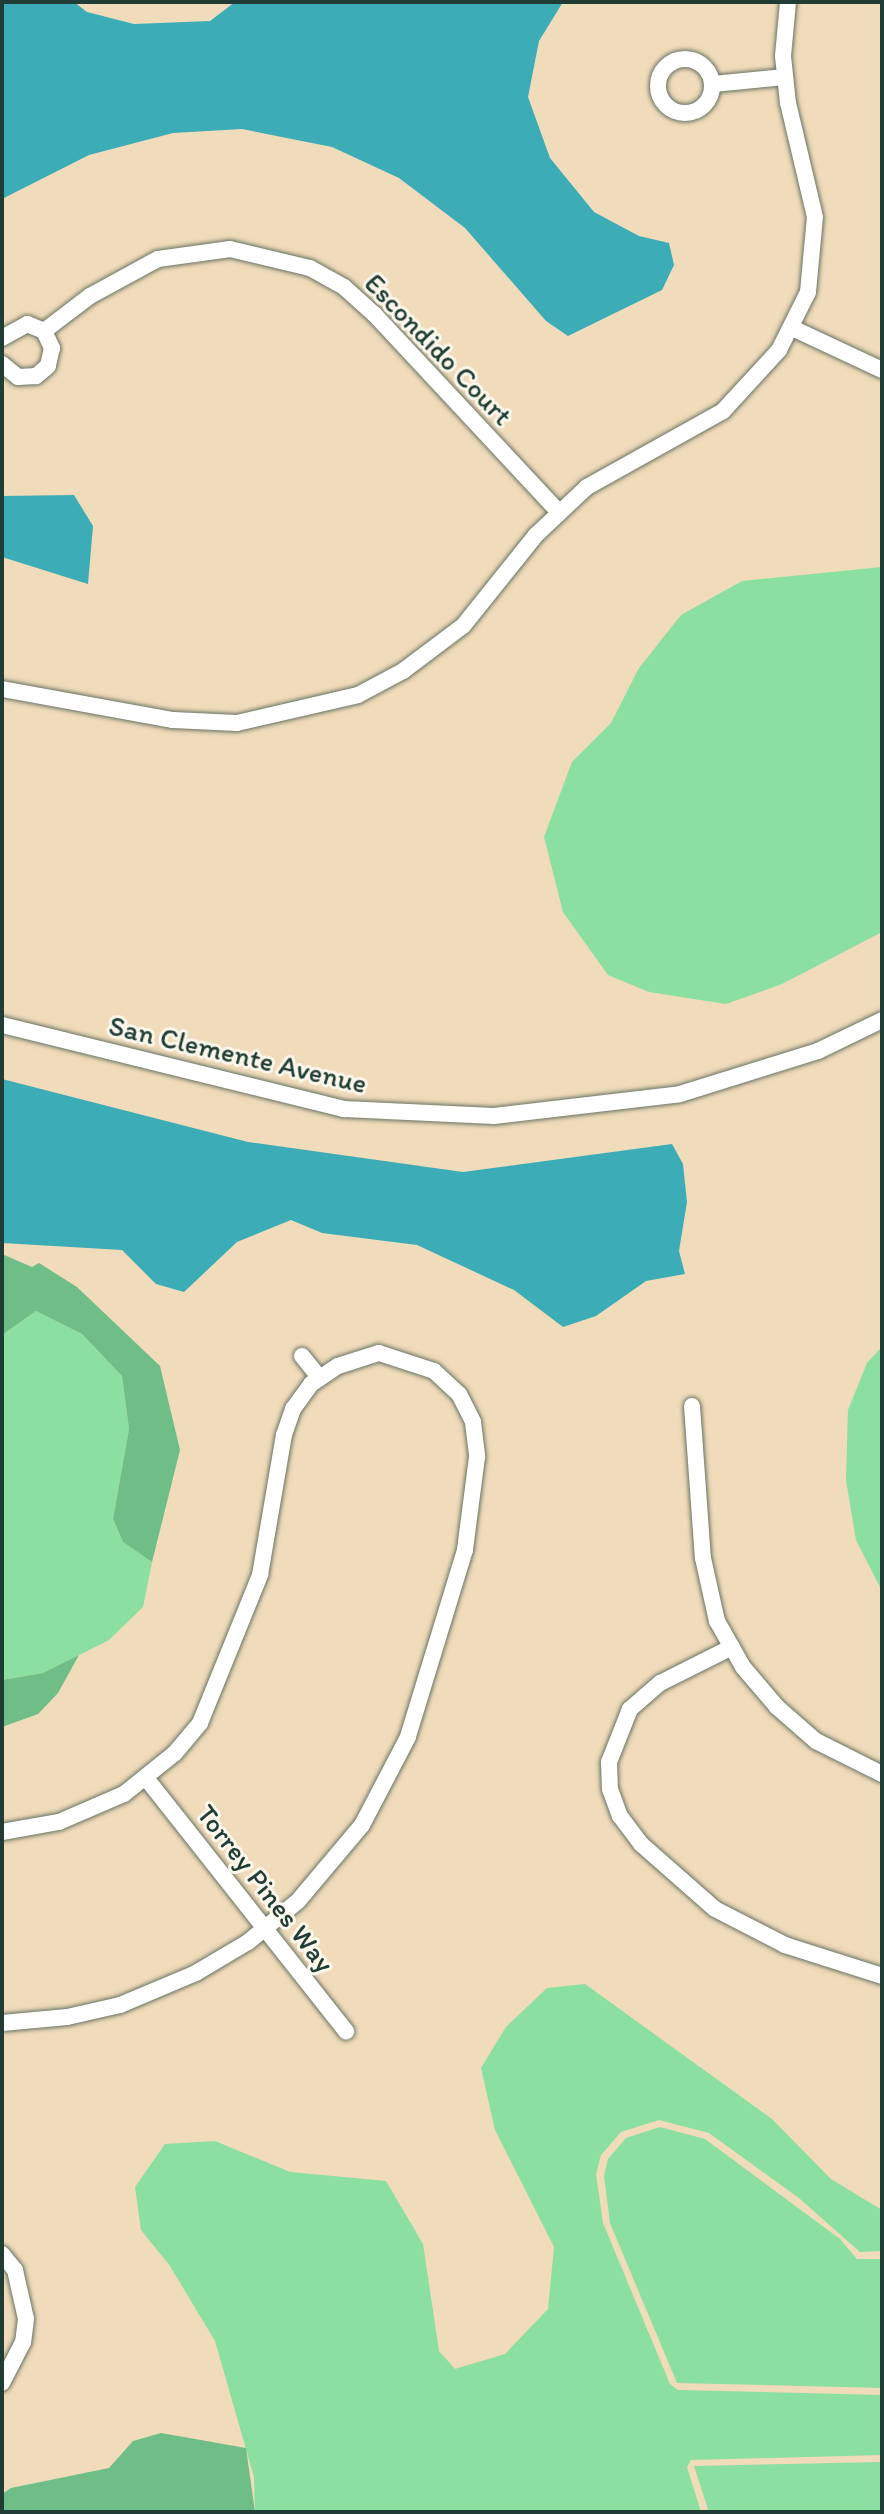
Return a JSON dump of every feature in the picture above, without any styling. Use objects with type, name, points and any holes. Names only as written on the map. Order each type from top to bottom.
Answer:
[{"type":"street","points":[[2,689],[173,720],[237,723],[358,695],[403,671],[463,626],[559,512],[587,487],[723,411],[752,383],[792,328],[808,292],[815,217],[785,77],[788,2]]},
{"type":"street","points":[[713,84],[785,77]]},
{"type":"street","name":"Escondido Court","points":[[44,331],[100,290],[158,259],[230,249],[310,268],[344,287],[375,315],[559,512]]},
{"type":"street","points":[[2,338],[17,325],[44,331],[52,348],[44,370],[18,377],[2,364]]},
{"type":"street","points":[[792,328],[882,370]]},
{"type":"street","name":"San Clemente Avenue","points":[[2,1025],[344,1109],[494,1116],[680,1094],[818,1051],[882,1020]]},
{"type":"street","points":[[2,1832],[88,1812],[146,1778],[175,1753],[214,1697],[260,1575],[293,1409],[320,1378],[338,1366],[379,1353],[434,1371],[459,1394],[473,1422],[477,1457],[465,1550],[408,1737],[362,1825],[298,1901],[265,1928],[196,1973],[120,2005],[53,2019],[2,2023]]},
{"type":"street","points":[[302,1356],[320,1378]]},
{"type":"street","points":[[692,1406],[703,1558],[717,1621],[732,1647],[777,1707],[806,1733],[882,1774]]},
{"type":"street","points":[[732,1647],[660,1683],[630,1709],[609,1762],[610,1789],[620,1816],[641,1844],[715,1909],[785,1945],[882,1976]]},
{"type":"street","name":"Torrey Pines Way","points":[[146,1778],[346,2031]]},
{"type":"street","points":[[2,2254],[15,2270],[26,2319],[23,2342],[2,2383]]},
{"type":"green space","points":[[882,567],[882,932],[782,984],[726,1004],[649,992],[608,975],[563,912],[544,837],[572,762],[611,723],[639,668],[681,615],[742,581]]},
{"type":"green space","points":[[2,1254],[32,1267],[39,1263],[77,1287],[160,1366],[180,1450],[152,1562],[123,1542],[113,1519],[129,1429],[122,1376],[82,1334],[36,1311],[2,1335]]},
{"type":"green space","points":[[36,1311],[82,1334],[122,1376],[129,1429],[113,1519],[123,1542],[152,1562],[143,1607],[109,1640],[43,1673],[2,1680],[2,1335]]},
{"type":"green space","points":[[882,1347],[882,1591],[856,1540],[846,1480],[848,1410],[867,1363]]},
{"type":"green space","points":[[79,1655],[58,1693],[38,1714],[2,1727],[2,1680],[43,1673]]},
{"type":"green space","points":[[585,1984],[772,2119],[831,2179],[882,2210],[882,2251],[860,2252],[799,2198],[709,2133],[659,2120],[621,2132],[601,2155],[596,2174],[603,2223],[670,2384],[678,2390],[882,2395],[882,2455],[691,2460],[687,2467],[701,2512],[255,2512],[254,2477],[215,2341],[170,2266],[141,2230],[135,2187],[165,2144],[215,2141],[290,2172],[386,2181],[423,2244],[439,2351],[455,2369],[505,2354],[548,2309],[554,2247],[495,2130],[481,2068],[506,2027],[547,1988]]},
{"type":"green space","points":[[660,2127],[705,2139],[840,2239],[857,2259],[882,2259],[882,2388],[677,2383],[610,2223],[604,2176],[608,2159],[626,2138]]},
{"type":"green space","points":[[161,2433],[246,2448],[255,2512],[2,2512],[2,2494],[11,2488],[109,2468],[133,2441]]},
{"type":"green space","points":[[882,2462],[882,2512],[709,2512],[694,2466]]},
{"type":"water","points":[[2,2],[74,2],[87,12],[134,24],[210,21],[235,2],[563,2],[539,41],[528,97],[550,158],[594,212],[639,236],[669,243],[674,265],[662,290],[568,336],[546,321],[465,228],[399,178],[332,147],[242,129],[173,133],[89,155],[2,199]]},
{"type":"water","points":[[74,495],[93,526],[88,584],[2,557],[2,496]]},
{"type":"water","points":[[2,1079],[248,1142],[463,1172],[672,1144],[683,1164],[687,1202],[679,1251],[685,1274],[646,1281],[596,1316],[563,1327],[514,1290],[417,1245],[322,1233],[291,1220],[237,1242],[184,1292],[156,1284],[122,1250],[2,1243]]}]
